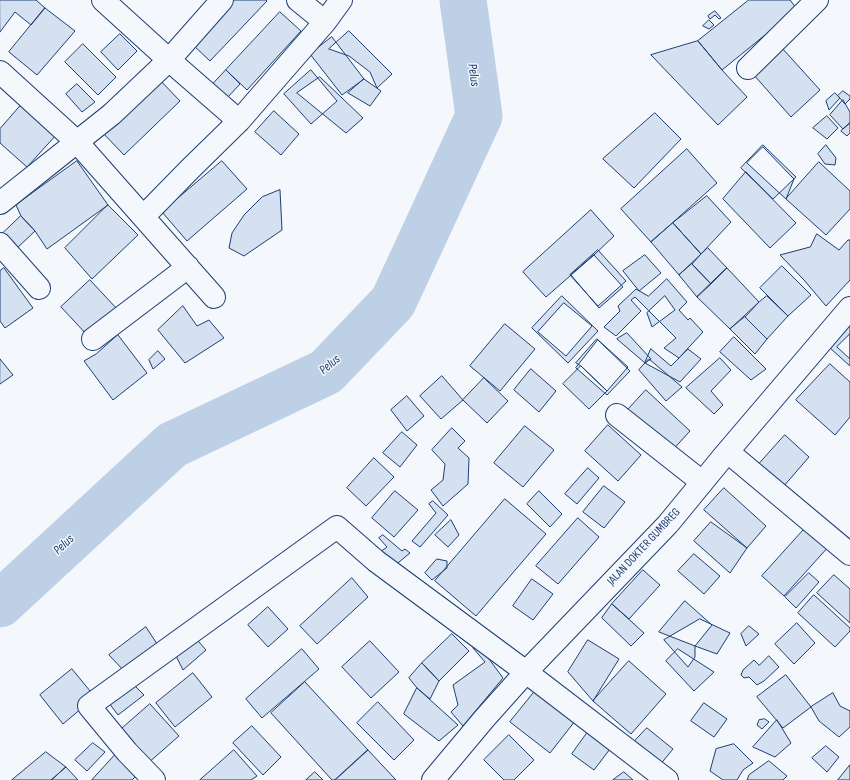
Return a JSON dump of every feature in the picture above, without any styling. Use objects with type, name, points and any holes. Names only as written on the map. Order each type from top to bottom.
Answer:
[{"type":"street","points":[[103,0],[239,121]]},
{"type":"street","points":[[0,203],[112,114],[169,60],[222,0]]},
{"type":"street","points":[[298,0],[324,22]]},
{"type":"street","points":[[144,216],[239,121],[341,0]]},
{"type":"street","points":[[748,68],[817,0]]},
{"type":"street","points":[[0,72],[77,142],[214,297]]},
{"type":"street","points":[[0,244],[39,288]]},
{"type":"street","points":[[93,339],[188,267]]},
{"type":"street","name":"JALAN DOKTER GUMBREG","points":[[433,780],[526,672],[668,524],[850,308]]},
{"type":"street","points":[[617,415],[702,482]]},
{"type":"street","points":[[728,452],[850,554]]},
{"type":"street","points":[[154,780],[127,752],[89,706],[337,527],[376,561],[526,672],[667,780]]},
{"type":"building","points":[[0,0],[36,0],[45,8],[31,25],[15,12],[0,32]]},
{"type":"building","points":[[234,0],[267,1],[210,61],[192,44]]},
{"type":"building","points":[[749,0],[790,0],[797,9],[722,70],[698,41]]},
{"type":"building","points":[[45,8],[75,31],[37,75],[9,52]]},
{"type":"building","points":[[715,11],[721,18],[719,19],[715,15],[710,19],[708,16]]},
{"type":"building","points":[[280,12],[301,31],[247,90],[226,70]]},
{"type":"building","points":[[709,20],[714,25],[709,29],[703,26]]},
{"type":"building","points":[[349,31],[392,74],[377,88],[370,72],[349,56],[329,49]]},
{"type":"building","points":[[120,34],[137,51],[118,70],[101,52]]},
{"type":"building","points":[[332,37],[364,79],[342,95],[310,54]]},
{"type":"building","points":[[698,41],[747,97],[718,125],[651,55]]},
{"type":"building","points":[[83,44],[116,77],[98,95],[65,62]]},
{"type":"building","points":[[782,48],[820,90],[791,117],[753,74]]},
{"type":"building","points":[[226,70],[240,84],[227,98],[213,84]]},
{"type":"building","points":[[311,70],[337,101],[311,124],[284,94]]},
{"type":"building","points":[[157,77],[180,101],[124,155],[101,131]]},
{"type":"building","points":[[320,77],[363,118],[346,133],[297,93]]},
{"type":"building","points":[[364,79],[381,91],[370,106],[348,93]]},
{"type":"building","points":[[77,84],[95,102],[82,112],[66,94]]},
{"type":"building","points":[[843,91],[850,96],[850,99],[845,104],[838,96]]},
{"type":"building","points":[[835,93],[840,98],[829,110],[826,101]]},
{"type":"building","points":[[843,100],[850,112],[850,123],[843,129],[830,115]]},
{"type":"building","points":[[22,104],[57,134],[27,167],[0,143],[0,129]]},
{"type":"building","points":[[274,111],[299,134],[281,155],[255,132]]},
{"type":"building","points":[[655,113],[681,139],[634,188],[603,159]]},
{"type":"building","points":[[827,116],[838,128],[827,139],[813,128]]},
{"type":"building","points":[[850,123],[850,133],[847,136],[841,131]]},
{"type":"building","points":[[763,145],[796,177],[773,199],[741,168]]},
{"type":"building","points":[[826,145],[836,158],[835,165],[825,164],[818,154]]},
{"type":"building","points":[[763,147],[794,179],[786,199],[747,163]]},
{"type":"building","points":[[687,149],[717,183],[651,242],[621,209]]},
{"type":"building","points":[[77,161],[108,205],[47,249],[35,231],[21,216],[16,205]]},
{"type":"building","points":[[222,161],[247,189],[187,241],[162,212]]},
{"type":"building","points":[[819,162],[850,191],[850,209],[826,235],[786,199]]},
{"type":"building","points":[[746,172],[796,223],[770,248],[723,199]]},
{"type":"building","points":[[280,190],[282,230],[244,256],[229,248],[232,233],[244,215],[262,197]]},
{"type":"building","points":[[707,196],[731,222],[701,254],[673,223]]},
{"type":"building","points":[[108,205],[138,235],[92,279],[65,248]]},
{"type":"building","points":[[591,210],[614,236],[546,297],[523,272]]},
{"type":"building","points":[[21,216],[35,231],[15,250],[1,235]]},
{"type":"building","points":[[673,223],[701,254],[679,275],[651,242]]},
{"type":"building","points":[[817,234],[839,250],[848,240],[850,240],[850,280],[826,306],[780,255],[810,247]]},
{"type":"building","points":[[708,248],[727,268],[711,284],[692,264]]},
{"type":"building","points":[[598,250],[626,281],[598,306],[570,275]]},
{"type":"building","points":[[594,255],[623,287],[599,308],[571,275]]},
{"type":"building","points":[[645,255],[661,273],[639,291],[623,271]]},
{"type":"building","points":[[692,264],[711,284],[697,297],[679,275]]},
{"type":"building","points":[[782,266],[811,295],[788,316],[760,288]]},
{"type":"building","points":[[4,268],[33,308],[5,328],[0,321],[0,271]]},
{"type":"building","points":[[727,268],[759,302],[730,329],[697,297]]},
{"type":"building","points":[[667,279],[687,302],[679,310],[688,320],[690,318],[703,332],[679,358],[664,348],[676,338],[635,297],[631,300],[641,311],[616,336],[604,327],[620,311],[618,306],[636,289],[648,296]]},
{"type":"building","points":[[90,280],[118,310],[89,337],[61,307]]},
{"type":"building","points":[[562,296],[598,331],[568,363],[532,328]]},
{"type":"building","points":[[665,296],[675,310],[652,327],[647,313]]},
{"type":"building","points":[[767,296],[788,316],[767,339],[745,317]]},
{"type":"building","points":[[564,303],[592,326],[566,356],[538,332]]},
{"type":"building","points":[[183,306],[197,326],[209,320],[224,338],[185,363],[158,330]]},
{"type":"building","points":[[745,317],[767,339],[755,354],[730,329]]},
{"type":"building","points":[[505,324],[535,349],[500,391],[470,366]]},
{"type":"building","points":[[850,326],[850,366],[830,348]]},
{"type":"building","points":[[627,333],[651,359],[645,363],[617,339]]},
{"type":"building","points":[[850,334],[850,359],[837,347]]},
{"type":"building","points":[[118,335],[147,373],[113,400],[84,361],[96,354]]},
{"type":"building","points":[[734,337],[766,369],[751,380],[720,352]]},
{"type":"building","points":[[597,339],[628,367],[607,391],[576,363]]},
{"type":"building","points":[[598,340],[630,371],[607,395],[576,368]]},
{"type":"building","points":[[651,349],[671,366],[688,349],[701,359],[680,382],[645,363]]},
{"type":"building","points":[[158,351],[165,359],[153,369],[149,360]]},
{"type":"building","points":[[720,358],[731,370],[711,391],[723,405],[714,414],[686,388]]},
{"type":"building","points":[[0,359],[13,375],[0,384]]},
{"type":"building","points":[[649,359],[682,387],[666,401],[639,370]]},
{"type":"building","points":[[830,364],[850,382],[850,417],[835,435],[796,400]]},
{"type":"building","points":[[581,366],[607,391],[589,409],[563,384]]},
{"type":"building","points":[[531,369],[556,391],[539,412],[514,390]]},
{"type":"building","points":[[442,376],[463,400],[441,419],[420,396]]},
{"type":"building","points":[[484,378],[508,401],[487,423],[463,400]]},
{"type":"building","points":[[646,390],[690,431],[669,454],[625,413]]},
{"type":"building","points":[[407,396],[424,416],[407,431],[391,410]]},
{"type":"building","points":[[608,425],[641,455],[618,481],[585,451]]},
{"type":"building","points":[[525,426],[554,450],[523,487],[494,463]]},
{"type":"building","points":[[452,428],[465,441],[458,448],[469,458],[468,484],[443,506],[431,490],[443,480],[445,464],[432,450]]},
{"type":"building","points":[[402,432],[417,445],[400,467],[383,453]]},
{"type":"building","points":[[785,435],[809,457],[783,487],[759,464]]},
{"type":"building","points":[[374,458],[394,477],[366,506],[347,488]]},
{"type":"building","points":[[588,468],[599,478],[577,504],[565,494]]},
{"type":"building","points":[[604,486],[625,502],[604,528],[583,512]]},
{"type":"building","points":[[724,488],[766,526],[747,548],[704,510]]},
{"type":"building","points":[[395,491],[418,510],[394,537],[372,518]]},
{"type":"building","points":[[539,491],[562,514],[550,527],[527,504]]},
{"type":"building","points":[[505,499],[546,534],[476,616],[435,581]]},
{"type":"building","points":[[433,501],[448,515],[420,547],[412,541],[436,513],[429,504]]},
{"type":"building","points":[[578,518],[599,537],[558,584],[536,566]]},
{"type":"building","points":[[451,520],[459,535],[448,547],[435,535]]},
{"type":"building","points":[[711,522],[747,548],[730,573],[694,541]]},
{"type":"building","points":[[808,525],[830,545],[784,596],[762,576]]},
{"type":"building","points":[[383,535],[402,551],[405,549],[410,553],[393,567],[380,552],[387,547],[379,538]]},
{"type":"building","points":[[694,554],[720,576],[704,594],[678,571]]},
{"type":"building","points":[[437,559],[447,561],[447,568],[432,580],[425,573]]},
{"type":"building","points":[[643,570],[660,585],[629,619],[612,604]]},
{"type":"building","points":[[809,573],[819,582],[796,608],[785,597]]},
{"type":"building","points":[[834,575],[850,589],[850,623],[817,593]]},
{"type":"building","points":[[352,578],[368,597],[317,644],[300,626]]},
{"type":"building","points":[[532,579],[553,594],[533,620],[513,606]]},
{"type":"building","points":[[814,595],[850,628],[850,631],[835,647],[798,613]]},
{"type":"building","points":[[685,601],[712,625],[695,646],[659,632]]},
{"type":"building","points":[[612,604],[644,633],[631,646],[602,618]]},
{"type":"building","points":[[268,607],[288,629],[268,647],[248,625]]},
{"type":"building","points":[[700,619],[730,633],[717,654],[695,646],[695,657],[688,667],[664,640]]},
{"type":"building","points":[[797,623],[815,643],[794,664],[775,644]]},
{"type":"building","points":[[749,626],[759,634],[746,646],[741,634]]},
{"type":"building","points":[[146,627],[161,650],[126,673],[109,655]]},
{"type":"building","points":[[192,634],[206,650],[183,670],[173,650]]},
{"type":"building","points":[[452,634],[469,651],[439,681],[422,663]]},
{"type":"building","points":[[588,640],[619,659],[593,701],[568,672]]},
{"type":"building","points":[[370,641],[399,672],[371,698],[342,667]]},
{"type":"building","points":[[478,644],[503,678],[463,726],[451,712],[458,705],[453,685],[485,662],[473,648]]},
{"type":"building","points":[[302,649],[319,669],[262,718],[246,699]]},
{"type":"building","points":[[678,649],[714,672],[694,691],[666,661]]},
{"type":"building","points":[[769,656],[779,667],[764,681],[757,685],[749,677],[744,678],[741,675],[743,670],[754,660],[759,665]]},
{"type":"building","points":[[629,661],[666,694],[631,734],[593,701]]},
{"type":"building","points":[[422,663],[439,681],[430,699],[417,688],[409,678]]},
{"type":"building","points":[[72,669],[95,697],[63,724],[40,695]]},
{"type":"building","points":[[193,673],[212,697],[175,727],[156,703]]},
{"type":"building","points":[[786,675],[811,707],[783,728],[757,697]]},
{"type":"building","points":[[130,681],[144,695],[118,715],[106,699]]},
{"type":"building","points":[[305,682],[368,750],[335,780],[332,780],[271,713]]},
{"type":"building","points":[[417,688],[458,725],[439,741],[404,714]]},
{"type":"building","points":[[536,690],[575,721],[550,753],[510,722]]},
{"type":"building","points":[[833,693],[840,706],[850,711],[850,727],[839,737],[819,721],[811,707]]},
{"type":"building","points":[[378,702],[414,740],[394,760],[357,723]]},
{"type":"building","points":[[704,703],[727,719],[714,737],[691,721]]},
{"type":"building","points":[[150,704],[179,736],[147,764],[118,732]]},
{"type":"building","points":[[765,719],[769,722],[762,729],[757,725],[759,720]]},
{"type":"building","points":[[777,720],[791,743],[775,757],[753,747]]},
{"type":"building","points":[[252,726],[281,757],[263,775],[233,743]]},
{"type":"building","points":[[647,728],[673,749],[659,766],[634,742]]},
{"type":"building","points":[[590,729],[613,745],[594,770],[572,754]]},
{"type":"building","points":[[509,735],[534,760],[514,780],[504,780],[484,760]]},
{"type":"building","points":[[93,743],[105,752],[87,771],[75,760]]},
{"type":"building","points":[[734,744],[753,763],[743,770],[737,780],[723,780],[710,771],[716,749]]},
{"type":"building","points":[[826,746],[839,757],[827,772],[812,758]]},
{"type":"building","points":[[234,750],[257,776],[251,780],[200,780]]},
{"type":"building","points":[[368,750],[396,780],[335,780]]},
{"type":"building","points":[[46,752],[66,767],[51,780],[12,780]]},
{"type":"building","points":[[115,755],[137,775],[132,780],[92,780]]},
{"type":"building","points":[[769,761],[787,776],[783,780],[747,780],[749,775]]},
{"type":"building","points":[[850,765],[850,780],[838,780]]},
{"type":"building","points":[[66,767],[78,780],[52,780]]},
{"type":"building","points":[[315,772],[323,780],[306,780]]},
{"type":"building","points":[[624,772],[633,780],[613,780]]},
{"type":"waterway","name":"Pelus","points":[[0,604],[172,445],[326,372],[393,302],[479,116],[463,0]]}]
